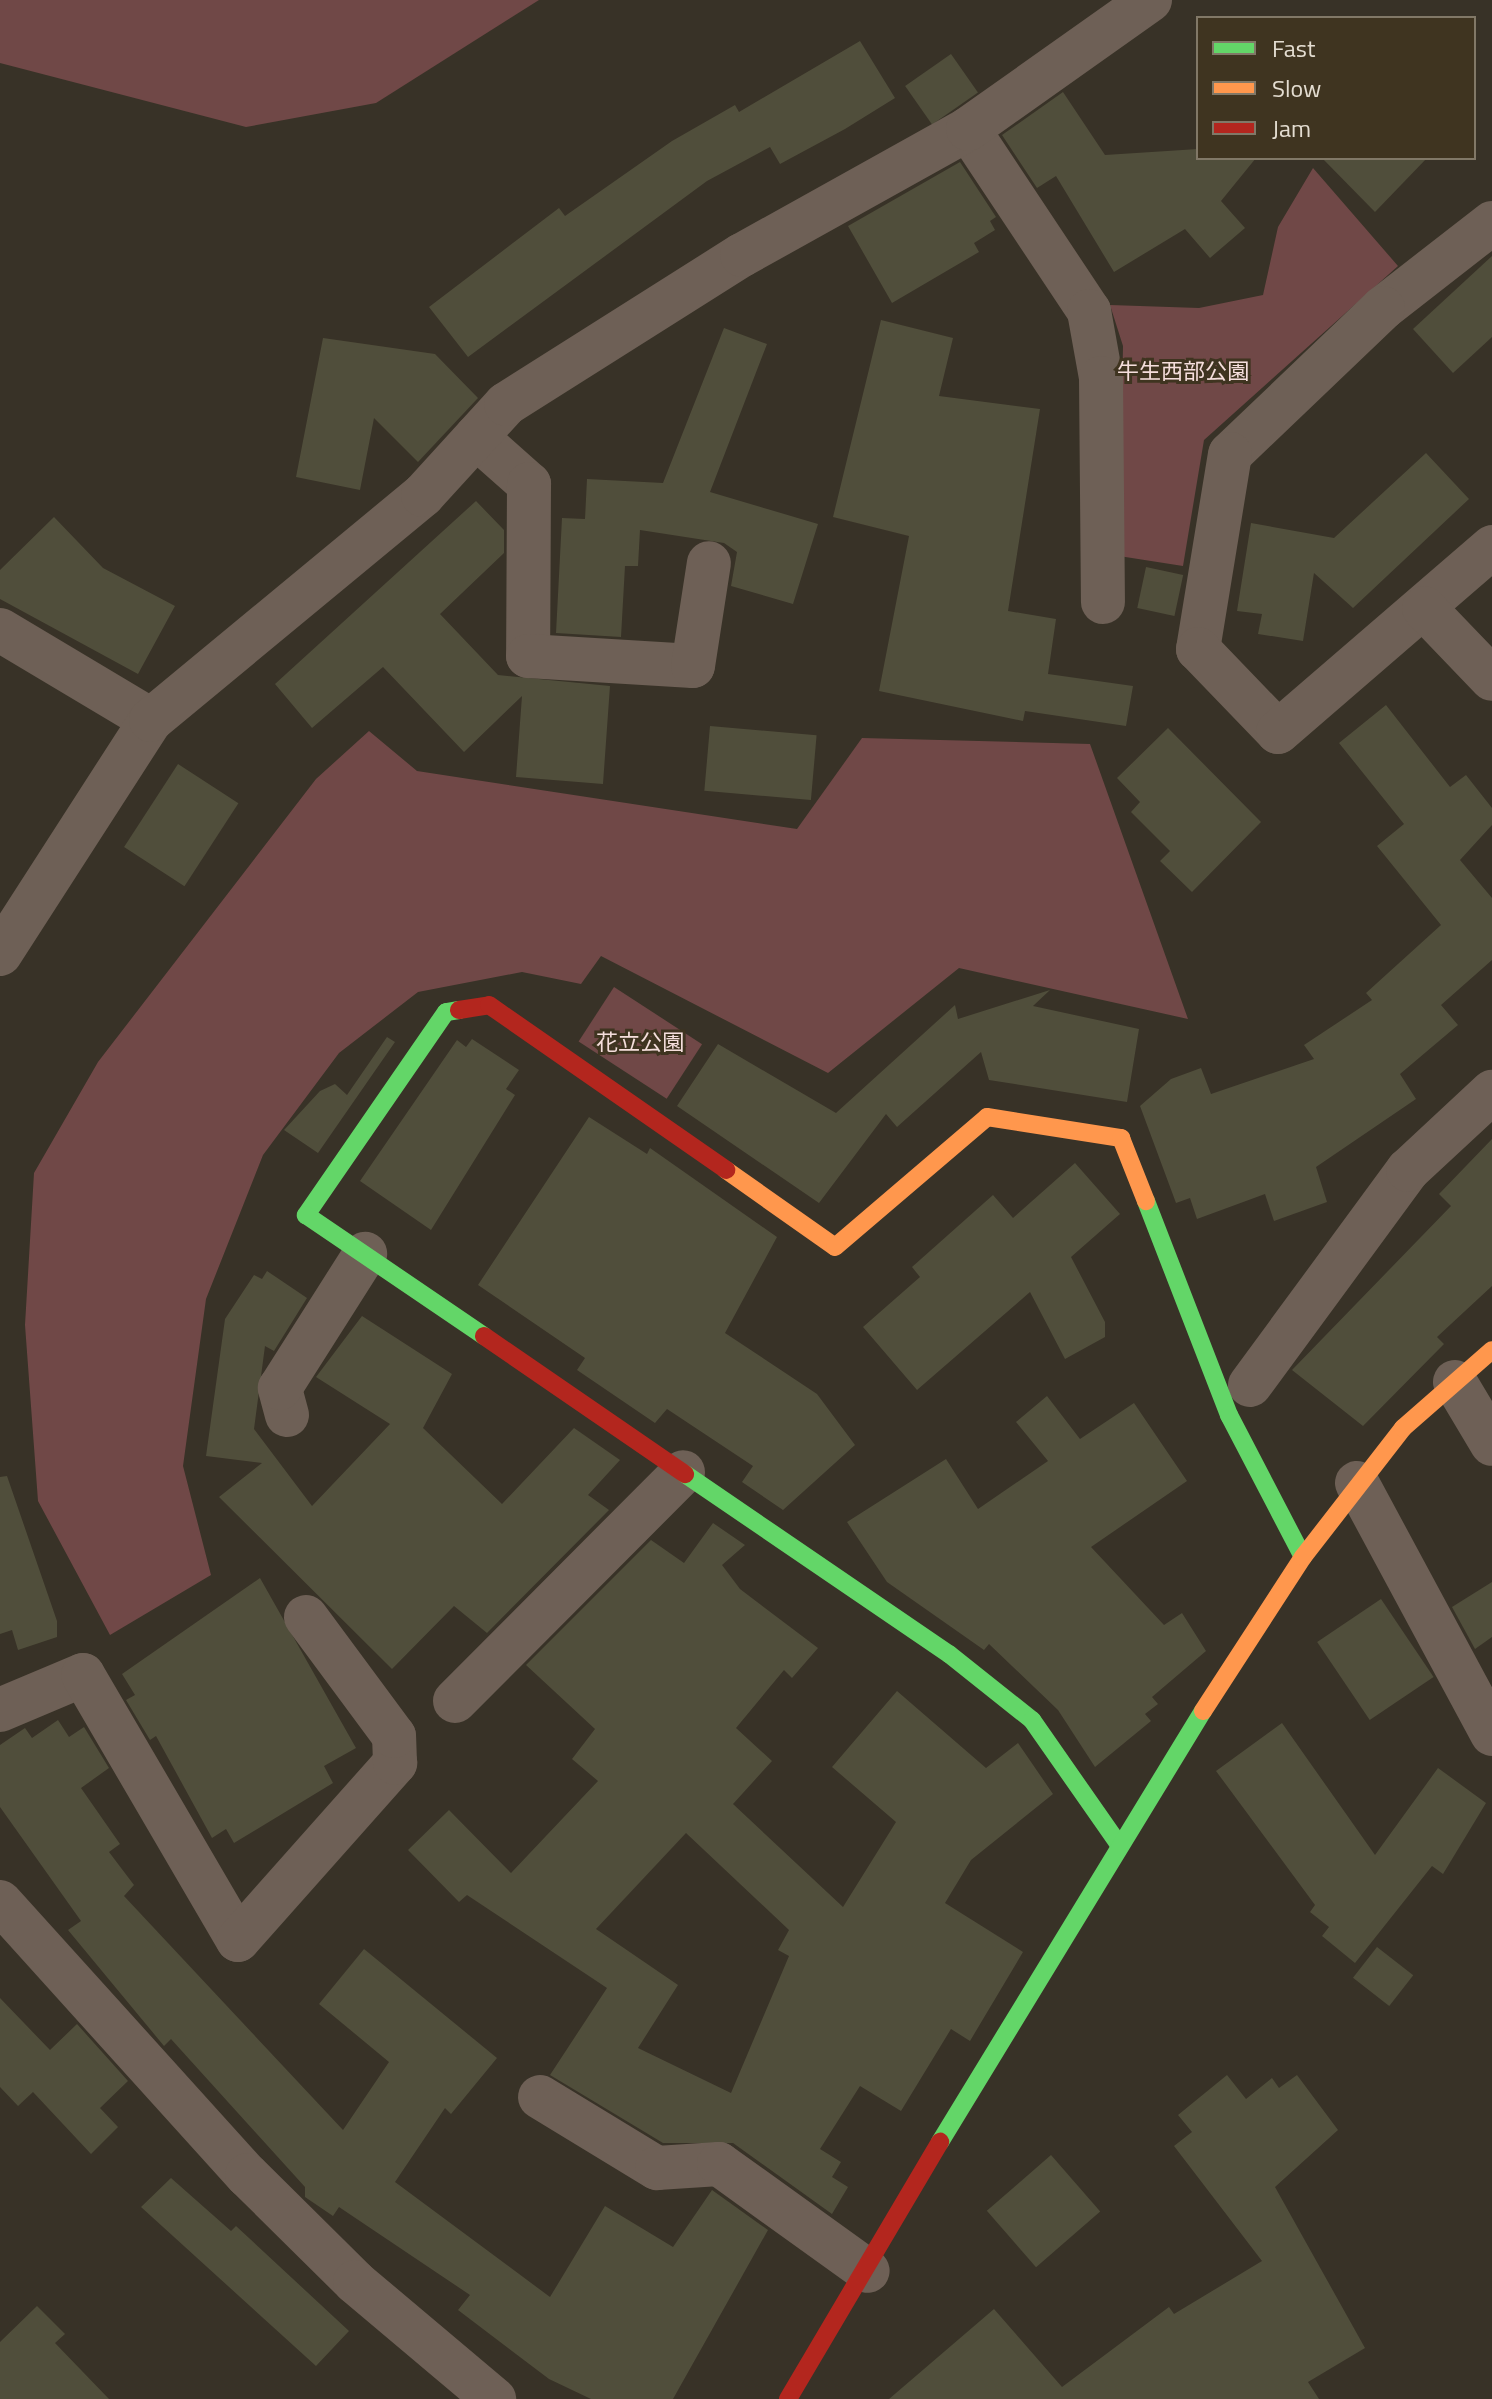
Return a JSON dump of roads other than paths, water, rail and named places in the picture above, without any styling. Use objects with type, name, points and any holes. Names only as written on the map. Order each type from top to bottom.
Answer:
[{"type":"street","points":[[0,954],[151,720],[423,495],[506,404],[742,255],[968,129],[1150,0]]},
{"type":"street","points":[[968,129],[1089,311],[1101,378],[1103,602]]},
{"type":"street","points":[[1492,223],[1383,308],[1230,454],[1198,649],[1278,732],[1492,547]]},
{"type":"street","points":[[476,437],[529,484],[528,656],[693,666],[709,563]]},
{"type":"street","points":[[1424,608],[1492,679]]},
{"type":"street","points":[[0,630],[151,720]]},
{"type":"street","points":[[1117,1842],[1032,1720],[683,1472],[306,1215],[446,1012],[489,1005],[835,1247],[987,1117],[1121,1138],[1229,1415],[1303,1557]]},
{"type":"street","points":[[1250,1385],[1408,1170],[1492,1092]]},
{"type":"street","points":[[287,1415],[280,1388],[365,1254]]},
{"type":"street","points":[[788,2399],[868,2271],[1117,1842],[1303,1557],[1357,1483],[1455,1382],[1492,1350]]},
{"type":"street","points":[[1455,1382],[1492,1444]]},
{"type":"street","points":[[455,1701],[683,1472]]},
{"type":"street","points":[[1357,1483],[1492,1734]]},
{"type":"street","points":[[0,1710],[83,1675],[238,1940],[395,1763],[394,1736],[306,1617]]},
{"type":"street","points":[[0,1902],[258,2185],[355,2282],[494,2399]]},
{"type":"street","points":[[540,2097],[657,2168],[719,2164],[868,2271]]},
{"type":"park label","name":"牛生西部公園","points":[[1183,372]]},
{"type":"park label","name":"花立公園","points":[[640,1043]]}]
